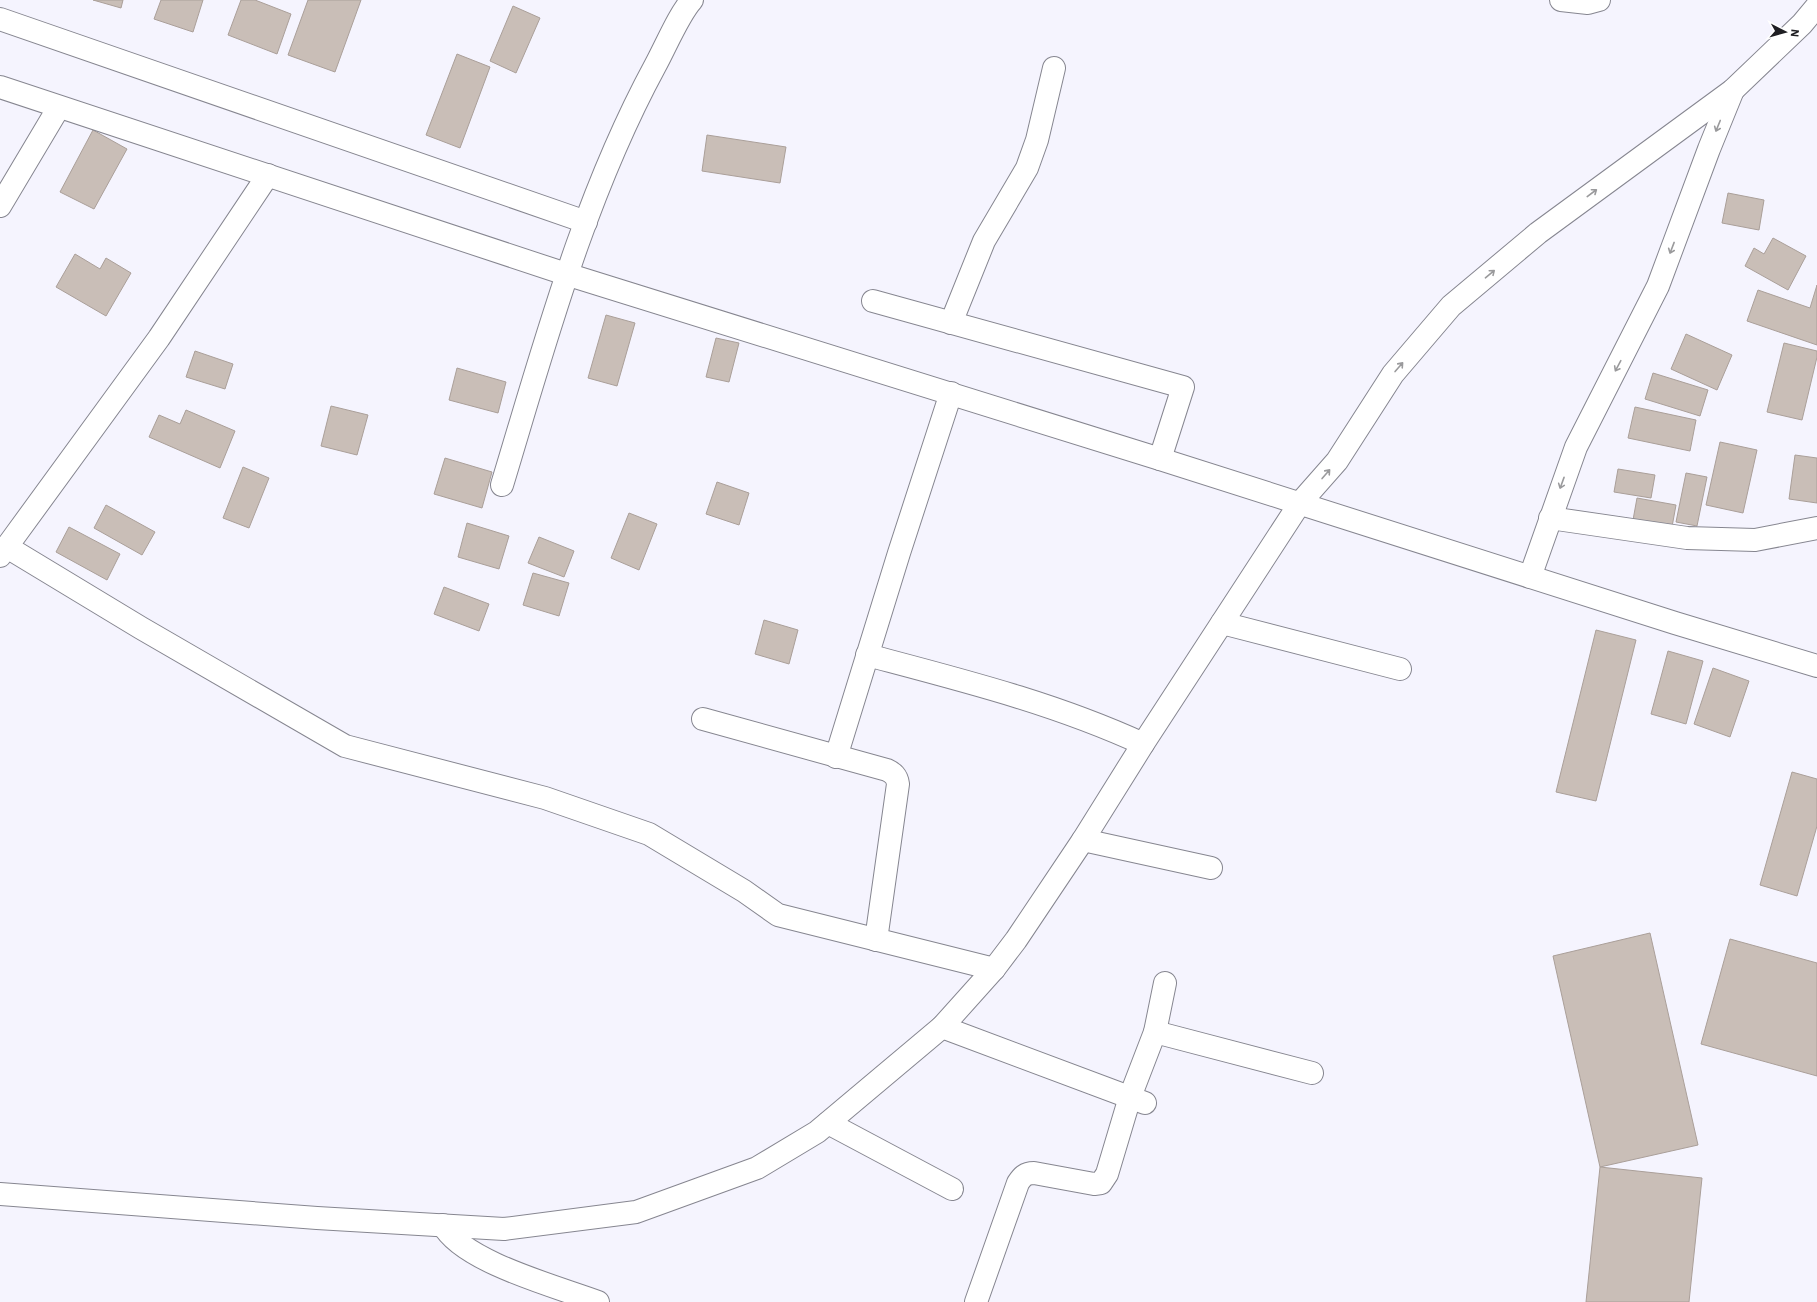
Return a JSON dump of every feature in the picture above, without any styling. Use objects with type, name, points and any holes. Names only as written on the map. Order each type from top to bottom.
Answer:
[{"type":"street","points":[[502,485],[566,274],[586,222],[633,105],[692,0]]},
{"type":"street","points":[[1561,0],[1588,3],[1599,0]]},
{"type":"street","points":[[0,1194],[317,1218],[504,1229],[636,1212],[757,1168],[817,1132],[942,1027],[994,969],[1016,940],[1083,840],[1143,744],[1300,503],[1337,461],[1393,374],[1451,306],[1538,234],[1733,90],[1802,24],[1817,6]]},
{"type":"street","points":[[0,19],[586,222]]},
{"type":"street","points":[[952,323],[984,241],[1027,168],[1037,140],[1054,68]]},
{"type":"street","points":[[0,87],[566,274],[951,393],[1530,577],[1817,666]]},
{"type":"street","points":[[1530,577],[1576,447],[1658,286],[1709,149],[1733,90]]},
{"type":"street","points":[[0,206],[59,107]]},
{"type":"street","points":[[268,175],[159,338],[4,551],[345,746],[545,798],[649,834],[744,891],[778,915],[994,969]]},
{"type":"street","points":[[873,301],[1183,387],[1160,459]]},
{"type":"street","points":[[836,757],[951,393]]},
{"type":"street","points":[[1550,518],[1694,538],[1754,540],[1817,528]]},
{"type":"street","points":[[1222,623],[1400,669]]},
{"type":"street","points":[[867,655],[1010,694],[1102,725],[1143,744]]},
{"type":"street","points":[[703,719],[887,770],[893,773],[897,778],[898,784],[876,940]]},
{"type":"street","points":[[1083,840],[1211,868]]},
{"type":"street","points":[[976,1302],[1018,1183],[1022,1177],[1028,1173],[1034,1173],[1094,1184],[1100,1183],[1108,1174],[1138,1100],[1155,1032],[1165,983]]},
{"type":"street","points":[[942,1027],[1138,1100]]},
{"type":"street","points":[[1155,1032],[1312,1073]]},
{"type":"street","points":[[828,1123],[952,1189]]},
{"type":"street","points":[[443,1225],[452,1239],[465,1248],[501,1267],[598,1302]]},
{"type":"building","points":[[93,0],[123,0],[121,8]]},
{"type":"building","points":[[161,0],[203,0],[193,32],[154,19]]},
{"type":"building","points":[[241,0],[255,0],[291,14],[277,54],[228,35]]},
{"type":"building","points":[[308,0],[361,0],[335,72],[288,55]]},
{"type":"building","points":[[513,6],[540,18],[516,73],[490,61]]},
{"type":"building","points":[[457,54],[490,67],[460,148],[426,135]]},
{"type":"building","points":[[93,130],[127,149],[94,209],[60,192]]},
{"type":"building","points":[[707,135],[786,147],[780,183],[702,171]]},
{"type":"building","points":[[1728,193],[1764,200],[1759,230],[1722,223]]},
{"type":"building","points":[[1773,238],[1806,256],[1788,290],[1745,266],[1754,248],[1764,254]]},
{"type":"building","points":[[75,254],[100,269],[106,258],[131,273],[106,316],[56,287]]},
{"type":"building","points":[[1817,285],[1817,345],[1747,321],[1758,290],[1810,308]]},
{"type":"building","points":[[606,315],[635,323],[617,386],[588,378]]},
{"type":"building","points":[[1686,334],[1732,355],[1717,390],[1671,369]]},
{"type":"building","points":[[716,338],[739,343],[729,382],[706,377]]},
{"type":"building","points":[[1784,343],[1817,351],[1817,357],[1802,420],[1767,412]]},
{"type":"building","points":[[195,351],[233,364],[225,389],[186,377]]},
{"type":"building","points":[[457,368],[506,382],[498,413],[449,400]]},
{"type":"building","points":[[1653,373],[1708,390],[1700,416],[1645,399]]},
{"type":"building","points":[[331,406],[368,415],[357,455],[321,446]]},
{"type":"building","points":[[1635,407],[1696,420],[1690,451],[1628,438]]},
{"type":"building","points":[[186,410],[235,431],[220,468],[149,437],[159,415],[180,424]]},
{"type":"building","points":[[1720,442],[1757,450],[1743,513],[1706,505]]},
{"type":"building","points":[[1795,455],[1817,458],[1817,503],[1789,499]]},
{"type":"building","points":[[445,458],[492,472],[482,508],[434,494]]},
{"type":"building","points":[[243,467],[269,478],[249,528],[223,518]]},
{"type":"building","points":[[1618,469],[1655,475],[1651,498],[1614,492]]},
{"type":"building","points":[[1686,473],[1707,477],[1697,526],[1676,522]]},
{"type":"building","points":[[717,482],[749,493],[739,525],[706,514]]},
{"type":"building","points":[[1637,498],[1676,505],[1672,527],[1633,520]]},
{"type":"building","points":[[106,505],[155,532],[142,555],[94,528]]},
{"type":"building","points":[[629,513],[657,524],[639,570],[611,558]]},
{"type":"building","points":[[467,523],[509,536],[499,569],[458,557]]},
{"type":"building","points":[[69,527],[120,554],[107,580],[56,552]]},
{"type":"building","points":[[539,537],[574,551],[564,577],[528,563]]},
{"type":"building","points":[[533,573],[569,583],[559,616],[523,605]]},
{"type":"building","points":[[444,587],[489,604],[479,631],[434,614]]},
{"type":"building","points":[[764,620],[798,630],[789,664],[755,654]]},
{"type":"building","points":[[1596,630],[1636,640],[1596,801],[1556,792]]},
{"type":"building","points":[[1668,651],[1703,661],[1686,724],[1651,714]]},
{"type":"building","points":[[1713,668],[1749,681],[1730,737],[1694,724]]},
{"type":"building","points":[[1792,772],[1817,779],[1817,826],[1797,896],[1760,885]]},
{"type":"building","points":[[1650,933],[1698,1145],[1600,1167],[1553,956]]},
{"type":"building","points":[[1730,939],[1817,963],[1817,1076],[1701,1044]]},
{"type":"building","points":[[1600,1167],[1702,1178],[1689,1302],[1586,1302]]}]
